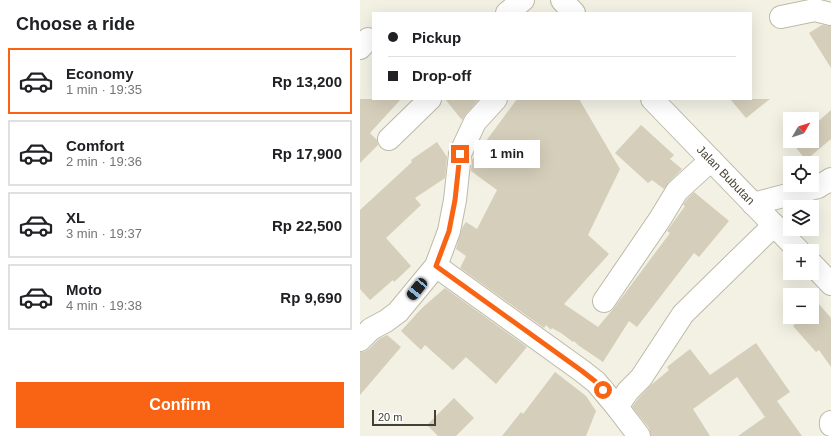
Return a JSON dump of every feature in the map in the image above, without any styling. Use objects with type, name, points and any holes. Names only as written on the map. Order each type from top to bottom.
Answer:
[{"type":"street","points":[[508,12],[523,0]]},
{"type":"street","points":[[562,0],[573,12]]},
{"type":"street","points":[[781,17],[815,10],[831,14]]},
{"type":"street","points":[[388,139],[429,100]]},
{"type":"street","points":[[360,340],[372,329],[398,312],[436,266],[449,231],[455,200],[460,154],[475,122],[495,100]]},
{"type":"street","name":"Jalan Bubutan","points":[[653,100],[792,244]]},
{"type":"street","points":[[604,301],[660,220],[677,191],[711,160]]},
{"type":"street","points":[[753,204],[818,187],[831,179]]},
{"type":"street","points":[[618,407],[628,391],[641,378],[683,314],[774,225]]},
{"type":"street","points":[[436,266],[596,382],[618,407],[639,436]]},
{"type":"street","points":[[819,271],[831,284]]},
{"type":"building","points":[[822,25],[831,26],[831,68],[809,33]]},
{"type":"building","points":[[360,99],[400,100],[370,133],[377,140],[378,145],[360,163]]},
{"type":"building","points":[[770,99],[746,118],[731,100]]},
{"type":"building","points":[[446,100],[478,100],[462,120]]},
{"type":"building","points":[[516,100],[580,100],[620,169],[588,235],[609,254],[564,304],[598,327],[670,233],[667,231],[685,206],[683,205],[687,199],[694,192],[729,221],[699,257],[694,253],[637,327],[629,321],[603,362],[561,333],[552,328],[551,330],[546,325],[544,328],[460,268],[466,256],[456,249],[462,228],[466,222],[477,229],[497,190],[471,171],[472,160]]},
{"type":"building","points":[[831,110],[831,139],[811,156],[803,156],[796,148],[819,148],[819,121]]},
{"type":"building","points":[[641,125],[674,155],[670,159],[682,169],[664,189],[652,180],[648,183],[615,153]]},
{"type":"building","points":[[437,142],[447,157],[445,178],[415,198],[421,205],[386,238],[411,266],[394,282],[393,280],[370,300],[360,289],[360,210],[412,162],[411,160]]},
{"type":"building","points":[[445,288],[527,347],[496,384],[466,357],[453,370],[425,345],[421,350],[401,331],[422,308]]},
{"type":"building","points":[[819,304],[831,318],[831,367],[819,350],[816,352],[793,326],[795,324],[819,324]]},
{"type":"building","points":[[387,335],[401,347],[360,395],[360,352],[364,352],[369,349],[379,339]]},
{"type":"building","points":[[756,343],[790,392],[777,401],[802,436],[738,436],[765,417],[737,377],[693,409],[710,436],[651,436],[649,428],[632,407],[651,385],[669,370],[667,367],[690,349],[710,375]]},
{"type":"building","points":[[555,372],[586,396],[596,411],[586,436],[502,436],[521,412],[523,414]]},
{"type":"building","points":[[454,398],[474,418],[456,436],[438,436],[427,425]]},
{"type":"route","points":[[460,154],[455,200],[449,231],[436,266],[582,371],[596,382],[603,390]]}]
